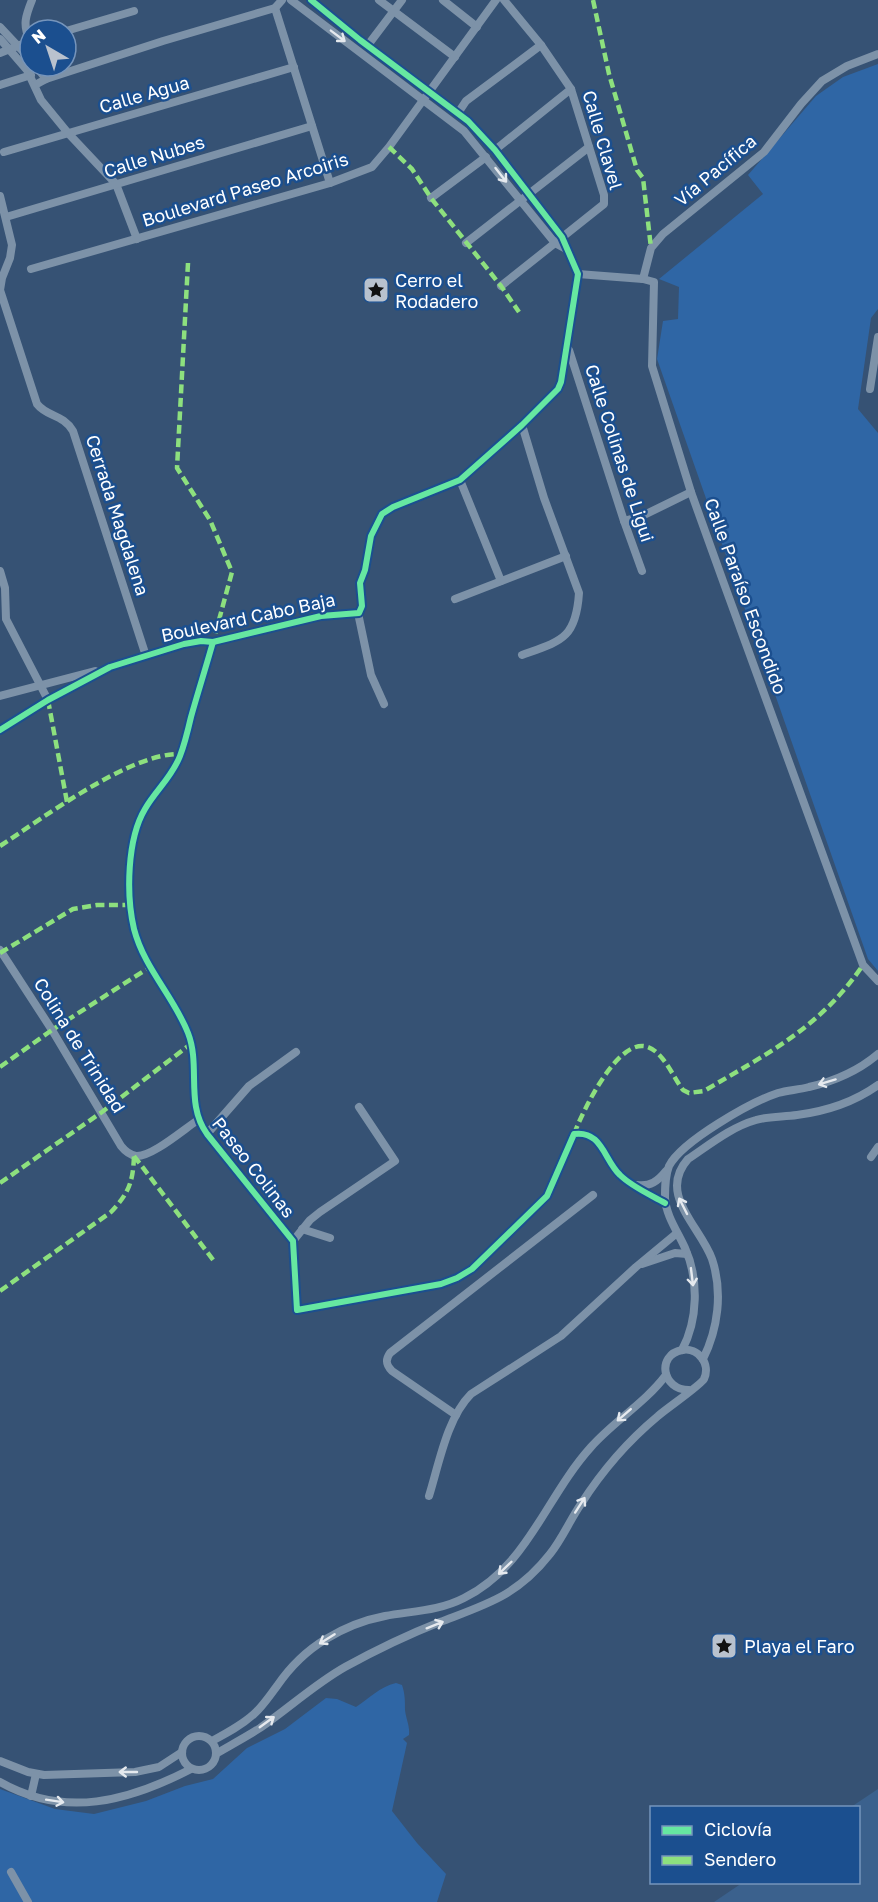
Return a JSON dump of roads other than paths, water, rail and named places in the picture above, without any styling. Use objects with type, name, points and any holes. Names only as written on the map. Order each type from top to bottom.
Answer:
[{"type":"street","points":[[26,18],[32,0]]},
{"type":"street","points":[[35,85],[46,79],[163,41],[275,8],[282,0]]},
{"type":"street","points":[[291,0],[354,48],[427,96],[458,113],[474,126],[562,237],[578,274],[643,279]]},
{"type":"street","points":[[311,0],[427,96],[464,131],[555,243],[566,249]]},
{"type":"street","points":[[379,0],[455,57]]},
{"type":"street","points":[[354,48],[364,43],[402,0]]},
{"type":"street","points":[[443,0],[477,27]]},
{"type":"street","name":"Boulevard Paseo Arcoiris","points":[[31,269],[330,183],[372,167],[427,96],[496,0]]},
{"type":"street","name":"Calle Clavel","points":[[504,0],[541,45],[571,89],[604,195],[604,204],[562,237]]},
{"type":"street","points":[[275,8],[330,183]]},
{"type":"street","points":[[78,27],[134,11]]},
{"type":"street","points":[[0,27],[18,53]]},
{"type":"street","points":[[0,39],[18,49]]},
{"type":"street","points":[[0,53],[18,45]]},
{"type":"street","points":[[458,113],[466,101],[541,45]]},
{"type":"street","name":"Vía Pacífica","points":[[643,279],[651,248],[663,234],[764,152],[822,81],[847,66],[878,54]]},
{"type":"street","name":"Calle Agua","points":[[4,152],[294,67]]},
{"type":"street","points":[[0,85],[22,78]]},
{"type":"street","points":[[32,78],[41,100],[68,133],[116,184],[137,239]]},
{"type":"street","points":[[495,150],[571,89]]},
{"type":"street","name":"Calle Nubes","points":[[6,217],[312,126]]},
{"type":"street","points":[[466,243],[589,147]]},
{"type":"street","points":[[431,198],[486,157]]},
{"type":"street","name":"Cerrada Magdalena","points":[[0,196],[12,246],[0,283],[7,313],[36,404],[43,411],[65,421],[73,431],[146,656]]},
{"type":"street","points":[[501,286],[562,237]]},
{"type":"street","name":"Boulevard Cabo Baja","points":[[0,696],[195,642],[213,642],[321,616],[358,614],[362,606],[360,583],[365,570],[371,536],[382,514],[393,507],[460,480],[522,425],[558,389],[568,346],[578,274]]},
{"type":"street","name":"Calle Paraíso Escondido","points":[[643,279],[654,284],[652,366],[691,492],[863,965],[878,981]]},
{"type":"street","points":[[870,388],[878,337]]},
{"type":"street","name":"Calle Colinas de Ligui","points":[[568,346],[642,571]]},
{"type":"street","points":[[522,425],[544,498],[579,594],[578,610],[565,638],[522,655]]},
{"type":"street","points":[[460,480],[501,581]]},
{"type":"street","points":[[624,521],[639,517],[691,492]]},
{"type":"street","points":[[455,599],[566,556]]},
{"type":"street","points":[[0,571],[5,588],[6,619],[48,700]]},
{"type":"street","points":[[358,614],[371,675],[384,704]]},
{"type":"street","name":"Paseo Colinas","points":[[213,642],[179,760],[172,773],[153,796],[137,824],[133,842],[130,904],[140,945],[192,1043],[198,1119],[207,1134],[293,1241],[297,1310],[441,1284],[472,1269],[547,1196],[574,1134],[586,1133],[596,1139],[615,1169],[630,1183]]},
{"type":"street","name":"Boulevard Cabo Baja","points":[[0,730],[48,700],[110,667]]},
{"type":"street","name":"Colina de Trinidad","points":[[0,950],[52,1030],[121,1146],[134,1156]]},
{"type":"street","points":[[207,1134],[249,1086],[296,1052]]},
{"type":"street","points":[[630,1183],[648,1186],[660,1178],[682,1150],[757,1101],[780,1092],[836,1080],[866,1064],[878,1054]]},
{"type":"street","points":[[703,1359],[715,1326],[718,1305],[717,1285],[712,1261],[704,1242],[678,1196],[676,1186],[682,1166],[688,1159],[741,1125],[758,1119],[794,1116],[834,1108],[863,1096],[878,1085]]},
{"type":"street","points":[[293,1241],[310,1220],[395,1161],[358,1107]]},
{"type":"street","name":"Paseo Colinas","points":[[134,1156],[150,1152],[198,1119]]},
{"type":"street","points":[[871,1157],[878,1147]]},
{"type":"street","points":[[669,1166],[665,1203],[691,1266],[694,1304],[691,1330],[682,1350]]},
{"type":"street","points":[[630,1183],[665,1203]]},
{"type":"street","points":[[456,1415],[388,1368],[387,1358],[390,1353],[593,1195]]},
{"type":"street","points":[[302,1228],[330,1238]]},
{"type":"street","points":[[429,1496],[456,1415],[471,1394],[561,1336],[636,1266],[677,1233]]},
{"type":"street","points":[[636,1266],[675,1253],[687,1254]]},
{"type":"street","points":[[217,1753],[212,1741],[202,1735],[186,1742],[182,1752],[184,1762],[191,1768],[203,1770],[208,1768],[213,1764],[217,1753],[260,1728],[311,1689],[352,1664],[397,1641],[483,1607],[518,1587],[552,1552],[585,1497],[616,1457],[649,1423],[689,1390],[703,1382],[706,1366],[703,1359],[698,1353],[682,1350],[669,1358],[666,1375],[674,1387],[689,1390]]},
{"type":"street","points":[[212,1741],[255,1714],[290,1669],[326,1639],[365,1621],[446,1606],[490,1582],[511,1563],[524,1547],[555,1495],[590,1447],[666,1375]]},
{"type":"street","points":[[0,1761],[36,1774],[135,1773],[159,1767],[182,1752]]},
{"type":"street","points":[[0,1782],[31,1796],[55,1802],[76,1803],[126,1797],[156,1786],[191,1768]]},
{"type":"street","points":[[31,1796],[36,1774]]},
{"type":"street","points":[[11,1872],[28,1902]]},
{"type":"place","name":"Cerro el Rodadero","points":[[376,290]]},
{"type":"place","name":"Playa el Faro","points":[[724,1646]]}]
